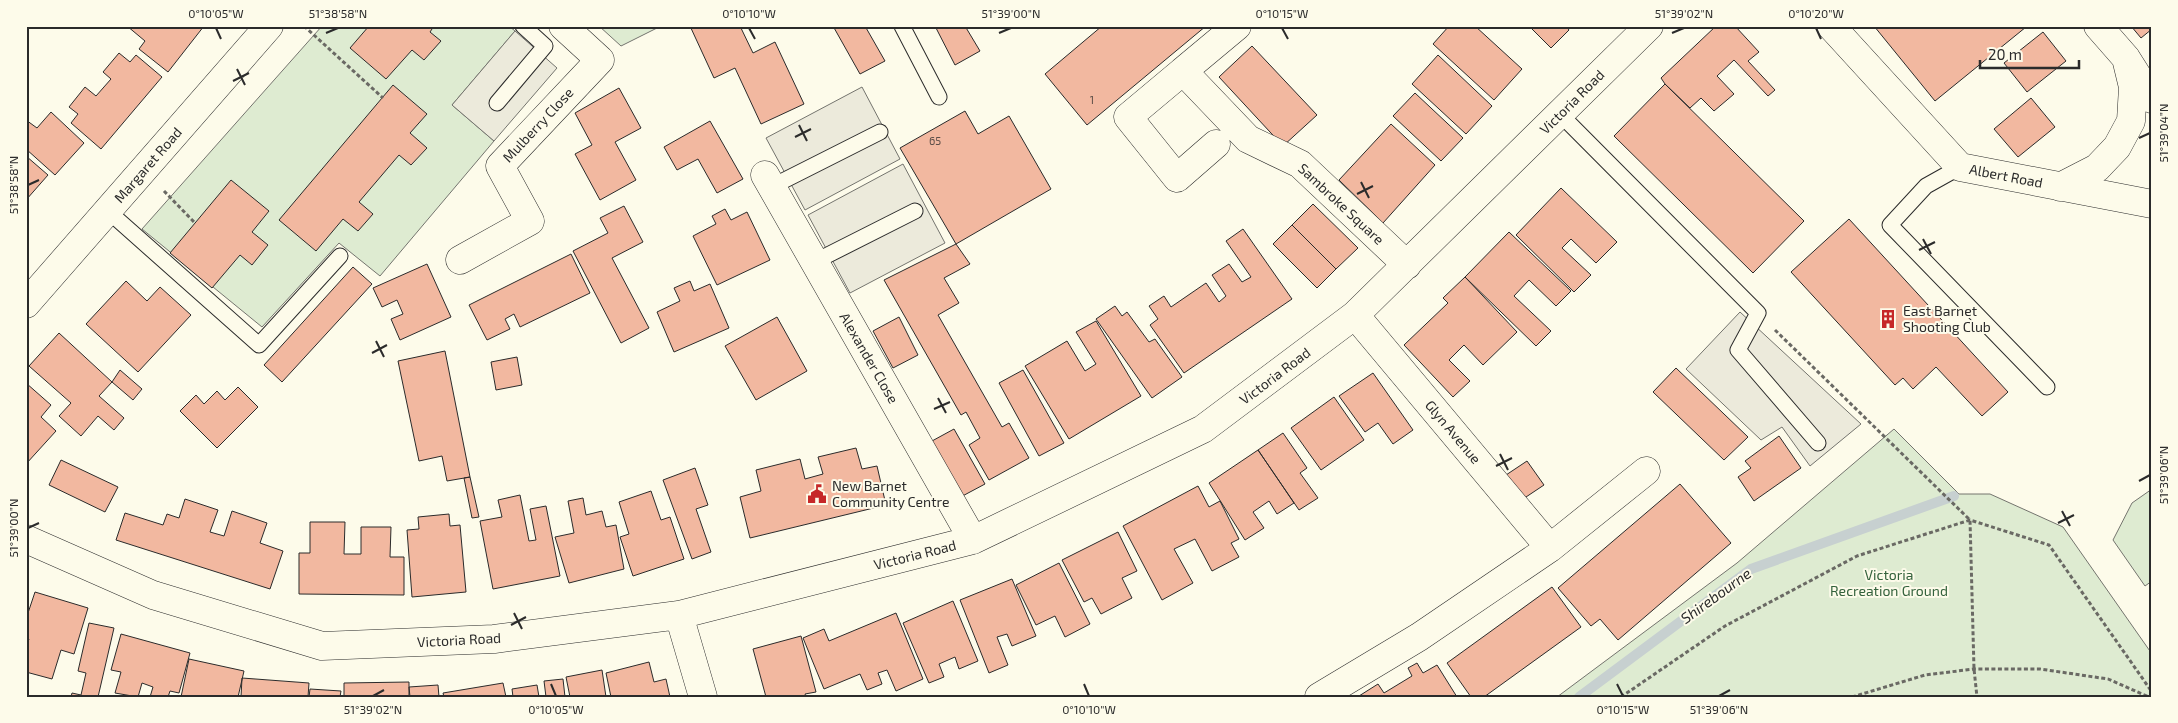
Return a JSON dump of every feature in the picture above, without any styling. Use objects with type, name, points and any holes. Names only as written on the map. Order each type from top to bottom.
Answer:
[{"type":"street","name":"Margaret Road","points":[[26,304],[269,26]]},
{"type":"street","name":"Mulberry Close","points":[[460,260],[530,221],[500,166],[600,60],[563,26]]},
{"type":"street","points":[[1216,144],[1178,178],[1128,118],[1237,26]]},
{"type":"street","name":"Victoria Road","points":[[26,539],[153,595],[322,646],[494,639],[679,614],[972,540],[1203,429],[1355,316],[1649,26]]},
{"type":"street","name":"Albert Road","points":[[1832,26],[1960,167],[2152,204]]},
{"type":"street","points":[[2098,26],[2126,58],[2152,99]]},
{"type":"street","points":[[2060,187],[2097,168],[2117,147],[2131,121],[2133,87],[2126,58]]},
{"type":"street","name":"Sambroke Square","points":[[1183,71],[1248,139],[1300,164],[1407,265]]},
{"type":"street","name":"Alexander Close","points":[[768,181],[972,540]]},
{"type":"street","name":"Glyn Avenue","points":[[1355,316],[1550,548]]},
{"type":"street","points":[[1319,697],[1419,637],[1550,548],[1646,471]]},
{"type":"street","points":[[679,614],[703,697]]},
{"type":"lane","points":[[497,103],[545,46],[523,26]]},
{"type":"lane","points":[[902,26],[939,97]]},
{"type":"lane","points":[[1560,114],[1758,313],[1738,350],[1818,443]]},
{"type":"lane","points":[[768,181],[880,132]]},
{"type":"lane","points":[[1960,167],[1926,186],[1890,225],[2047,387]]},
{"type":"lane","points":[[108,211],[258,345],[340,256]]},
{"type":"lane","points":[[814,262],[916,211]]},
{"type":"path","points":[[304,26],[382,98]]},
{"type":"path","points":[[144,170],[195,223]]},
{"type":"path","points":[[1758,313],[1970,520],[2049,545],[2152,692]]},
{"type":"path","points":[[1970,520],[1974,669],[1977,697]]},
{"type":"path","points":[[1621,697],[1725,626],[1857,556],[1970,520]]},
{"type":"path","points":[[1852,697],[1925,675],[1974,669],[2040,669],[2108,680],[2149,697]]},
{"type":"green space","points":[[322,26],[509,26],[515,31],[452,105],[494,141],[380,276],[339,243],[262,327],[142,229]]},
{"type":"green space","points":[[599,26],[661,26],[621,46]]},
{"type":"green space","name":"Victoria Recreation Ground","points":[[1894,429],[1959,494],[1990,494],[2063,527],[2152,654],[2152,697],[1557,697],[1737,563]]},
{"type":"green space","points":[[2152,489],[2152,581],[2145,586],[2113,540],[2132,503]]},
{"type":"shaded area","points":[[515,31],[557,68],[494,141],[452,105]]},
{"type":"shaded area","points":[[862,87],[900,159],[805,210],[766,138]]},
{"type":"shaded area","points":[[903,164],[945,243],[850,293],[808,215]]},
{"type":"shaded area","points":[[1740,312],[1861,424],[1810,466],[1782,427],[1761,440],[1686,369]]},
{"type":"building","points":[[127,26],[204,26],[168,72],[139,49],[145,41]]},
{"type":"building","points":[[369,26],[434,26],[430,32],[441,41],[424,60],[412,50],[386,79],[350,48]]},
{"type":"building","points":[[690,26],[740,26],[753,53],[775,42],[804,104],[761,124],[735,68],[714,78]]},
{"type":"building","points":[[833,26],[865,26],[885,61],[860,74]]},
{"type":"building","points":[[935,26],[965,26],[980,51],[955,65]]},
{"type":"building","points":[[1102,26],[1206,26],[1087,125],[1045,74]]},
{"type":"building","points":[[1449,26],[1475,26],[1522,69],[1494,100],[1433,44]]},
{"type":"building","points":[[1529,26],[1566,26],[1569,30],[1551,48]]},
{"type":"building","points":[[1716,26],[1735,26],[1759,52],[1748,61],[1775,90],[1768,96],[1734,60],[1717,76],[1734,94],[1714,111],[1701,98],[1690,108],[1665,84],[1661,78]]},
{"type":"building","points":[[1874,26],[2026,26],[2026,27],[1935,101]]},
{"type":"building","points":[[2131,26],[2152,26],[2152,29],[2141,38]]},
{"type":"building","points":[[2043,32],[2066,61],[2027,92],[2004,63]]},
{"type":"building","points":[[1252,46],[1317,115],[1283,146],[1219,77]]},
{"type":"building","points":[[119,53],[130,62],[136,55],[162,77],[101,149],[71,123],[78,114],[69,107],[85,87],[96,96],[111,79],[103,72]]},
{"type":"building","points":[[1438,55],[1492,106],[1466,134],[1412,84]]},
{"type":"building","points":[[1665,84],[1804,221],[1753,273],[1614,136]]},
{"type":"building","points":[[393,85],[427,114],[410,133],[427,148],[411,165],[399,155],[359,202],[373,214],[358,231],[343,219],[316,251],[279,220]]},
{"type":"building","points":[[619,88],[641,128],[615,142],[636,180],[600,200],[575,154],[592,145],[575,113]]},
{"type":"building","points":[[1415,93],[1463,138],[1441,161],[1393,116]]},
{"type":"building","points":[[2031,98],[2055,127],[2018,157],[1994,129]]},
{"type":"building","points":[[965,111],[978,134],[1009,116],[1051,189],[956,244],[900,148]]},
{"type":"building","points":[[51,112],[84,143],[55,175],[26,149],[26,120],[37,128]]},
{"type":"building","points":[[710,121],[743,179],[717,193],[698,159],[677,170],[664,147]]},
{"type":"building","points":[[1391,124],[1435,165],[1383,223],[1339,180]]},
{"type":"building","points":[[26,156],[48,175],[26,200]]},
{"type":"building","points":[[231,180],[269,211],[252,232],[268,245],[252,265],[240,255],[212,288],[170,253]]},
{"type":"building","points":[[1561,188],[1617,242],[1596,263],[1571,239],[1562,248],[1591,275],[1574,292],[1516,235]]},
{"type":"building","points":[[1313,204],[1358,248],[1336,269],[1292,225]]},
{"type":"building","points":[[624,206],[643,242],[612,258],[649,328],[621,343],[573,251],[608,233],[600,218]]},
{"type":"building","points":[[725,209],[731,220],[747,212],[770,260],[717,285],[693,236],[716,224],[712,216]]},
{"type":"building","name":"East Barnet Shooting Club","points":[[1849,219],[2008,392],[1982,416],[1936,367],[1913,389],[1903,378],[1895,385],[1791,272]]},
{"type":"building","points":[[1292,225],[1336,269],[1317,288],[1273,244]]},
{"type":"building","points":[[1243,229],[1292,299],[1184,373],[1150,325],[1158,319],[1149,306],[1164,296],[1171,307],[1206,283],[1219,302],[1226,296],[1212,275],[1229,264],[1242,282],[1251,277],[1226,241]]},
{"type":"building","points":[[1509,232],[1571,291],[1556,306],[1529,280],[1514,296],[1551,331],[1536,346],[1465,277]]},
{"type":"building","points":[[956,244],[970,264],[944,278],[959,303],[938,315],[1002,427],[1009,423],[1029,458],[989,480],[969,445],[980,438],[966,412],[961,415],[884,280]]},
{"type":"building","points":[[571,254],[590,293],[520,327],[514,314],[505,319],[510,329],[487,340],[469,305]]},
{"type":"building","points":[[427,264],[451,317],[400,340],[391,319],[403,314],[397,300],[382,307],[373,288]]},
{"type":"building","points":[[353,267],[372,284],[282,382],[264,365]]},
{"type":"building","points":[[1465,277],[1517,332],[1483,365],[1464,345],[1449,360],[1470,381],[1453,397],[1404,345],[1448,303],[1443,298]]},
{"type":"building","points":[[126,281],[147,301],[160,287],[191,315],[138,372],[86,324]]},
{"type":"building","points":[[690,281],[694,291],[710,284],[729,328],[674,352],[657,312],[680,301],[674,288]]},
{"type":"building","points":[[1115,306],[1122,316],[1127,312],[1149,342],[1155,339],[1182,377],[1152,398],[1096,319]]},
{"type":"building","points":[[777,317],[807,371],[756,400],[725,346]]},
{"type":"building","points":[[899,317],[918,355],[893,368],[873,331]]},
{"type":"building","points":[[1096,321],[1141,396],[1069,439],[1025,366],[1067,341],[1085,371],[1096,364],[1076,332]]},
{"type":"building","points":[[59,333],[112,382],[99,396],[124,418],[114,430],[98,416],[81,436],[59,416],[71,403],[29,366]]},
{"type":"building","points":[[445,351],[470,477],[447,481],[442,456],[419,461],[398,361]]},
{"type":"building","points":[[517,357],[522,385],[496,390],[491,362]]},
{"type":"building","points":[[1676,368],[1748,437],[1724,460],[1653,392]]},
{"type":"building","points":[[120,370],[142,389],[133,400],[112,382]]},
{"type":"building","points":[[1023,370],[1064,443],[1039,456],[999,383]]},
{"type":"building","points":[[1373,373],[1413,430],[1393,444],[1378,423],[1365,432],[1339,396]]},
{"type":"building","points":[[26,383],[51,405],[41,417],[56,431],[26,464]]},
{"type":"building","points":[[238,387],[258,407],[217,448],[180,411],[196,395],[204,404],[217,391],[225,400]]},
{"type":"building","points":[[1334,397],[1364,440],[1321,470],[1291,428]]},
{"type":"building","points":[[954,429],[985,484],[955,500],[932,441]]},
{"type":"building","points":[[1283,433],[1307,468],[1300,473],[1318,498],[1299,510],[1258,450]]},
{"type":"building","points":[[1779,436],[1801,468],[1754,501],[1738,477],[1751,468],[1745,461]]},
{"type":"building","name":"New Barnet Community Centre","points":[[856,448],[862,469],[877,466],[886,505],[750,538],[740,497],[761,491],[756,470],[800,459],[805,479],[823,474],[818,457]]},
{"type":"building","points":[[1258,450],[1294,503],[1277,514],[1269,501],[1253,512],[1264,528],[1245,540],[1209,483]]},
{"type":"building","points":[[61,460],[118,487],[105,512],[49,485]]},
{"type":"building","points":[[1527,461],[1544,485],[1520,501],[1503,477]]},
{"type":"building","points":[[695,468],[708,505],[696,509],[711,552],[692,559],[663,480]]},
{"type":"building","points":[[470,477],[479,517],[472,518],[464,478]]},
{"type":"building","points":[[1680,484],[1731,543],[1618,640],[1600,619],[1591,626],[1558,588]]},
{"type":"building","points":[[1198,486],[1209,507],[1220,501],[1239,539],[1231,543],[1239,557],[1212,571],[1195,539],[1174,549],[1193,583],[1162,600],[1123,526]]},
{"type":"building","points":[[651,491],[661,520],[670,517],[684,559],[633,576],[620,537],[629,534],[619,502]]},
{"type":"building","points":[[520,495],[529,541],[536,540],[530,509],[546,506],[560,576],[493,589],[480,521],[502,517],[498,500]]},
{"type":"building","points":[[583,498],[586,515],[602,511],[606,527],[616,525],[624,569],[569,583],[555,537],[574,533],[568,501]]},
{"type":"building","points":[[185,499],[218,510],[210,532],[224,536],[232,511],[267,523],[260,543],[283,551],[270,589],[116,540],[125,513],[163,525],[167,514],[179,518]]},
{"type":"building","points":[[449,514],[450,526],[460,525],[466,592],[412,597],[407,530],[419,529],[418,517]]},
{"type":"building","points":[[310,522],[345,522],[344,554],[361,554],[361,527],[391,527],[390,557],[404,557],[404,595],[299,594],[299,553],[310,553]]},
{"type":"building","points":[[1118,532],[1137,571],[1122,578],[1132,598],[1101,614],[1092,598],[1084,602],[1062,560]]},
{"type":"building","points":[[1059,563],[1090,624],[1065,637],[1055,616],[1036,625],[1016,585]]},
{"type":"building","points":[[1012,579],[1036,636],[1012,646],[1007,634],[997,637],[1008,665],[989,673],[960,600]]},
{"type":"building","points":[[1552,587],[1581,627],[1484,697],[1471,697],[1447,663]]},
{"type":"building","points":[[35,592],[88,608],[74,654],[61,650],[52,679],[26,672],[26,647],[29,639],[26,638],[26,619]]},
{"type":"building","points":[[953,601],[978,661],[959,669],[955,657],[939,664],[944,677],[929,683],[903,623]]},
{"type":"building","points":[[896,613],[923,679],[896,691],[887,670],[878,673],[882,684],[867,690],[860,674],[824,689],[803,638],[824,629],[829,641]]},
{"type":"building","points":[[89,623],[114,628],[98,697],[71,697],[72,693],[81,695],[86,673],[78,671]]},
{"type":"building","points":[[121,634],[190,653],[179,693],[170,691],[168,697],[150,697],[153,687],[142,683],[138,697],[115,693],[121,672],[111,670]]},
{"type":"building","points":[[801,636],[816,692],[805,694],[806,697],[766,697],[753,649]]},
{"type":"building","points":[[189,659],[244,671],[238,697],[181,697]]},
{"type":"building","points":[[649,662],[654,682],[666,679],[670,697],[611,697],[606,673]]},
{"type":"building","points":[[1417,663],[1423,673],[1437,665],[1457,697],[1359,696],[1378,684],[1384,693],[1412,676],[1408,668]]},
{"type":"building","points":[[602,670],[606,697],[570,697],[566,677]]},
{"type":"building","points":[[242,678],[309,683],[308,697],[241,697]]},
{"type":"building","points":[[563,679],[565,697],[546,697],[544,681]]},
{"type":"building","points":[[409,682],[409,697],[344,697],[344,683]]},
{"type":"building","points":[[503,683],[506,697],[444,697],[443,693]]},
{"type":"building","points":[[438,685],[439,697],[410,697],[409,687]]},
{"type":"building","points":[[537,685],[539,697],[513,697],[512,689]]},
{"type":"building","points":[[310,689],[341,691],[340,697],[309,697]]},
{"type":"waterway","name":"Shirebourne","points":[[1579,697],[1751,569],[1954,496]]},
{"type":"place","name":"East Barnet Shooting Club","points":[[1888,319]]},
{"type":"place","name":"New Barnet Community Centre","points":[[817,494]]}]
